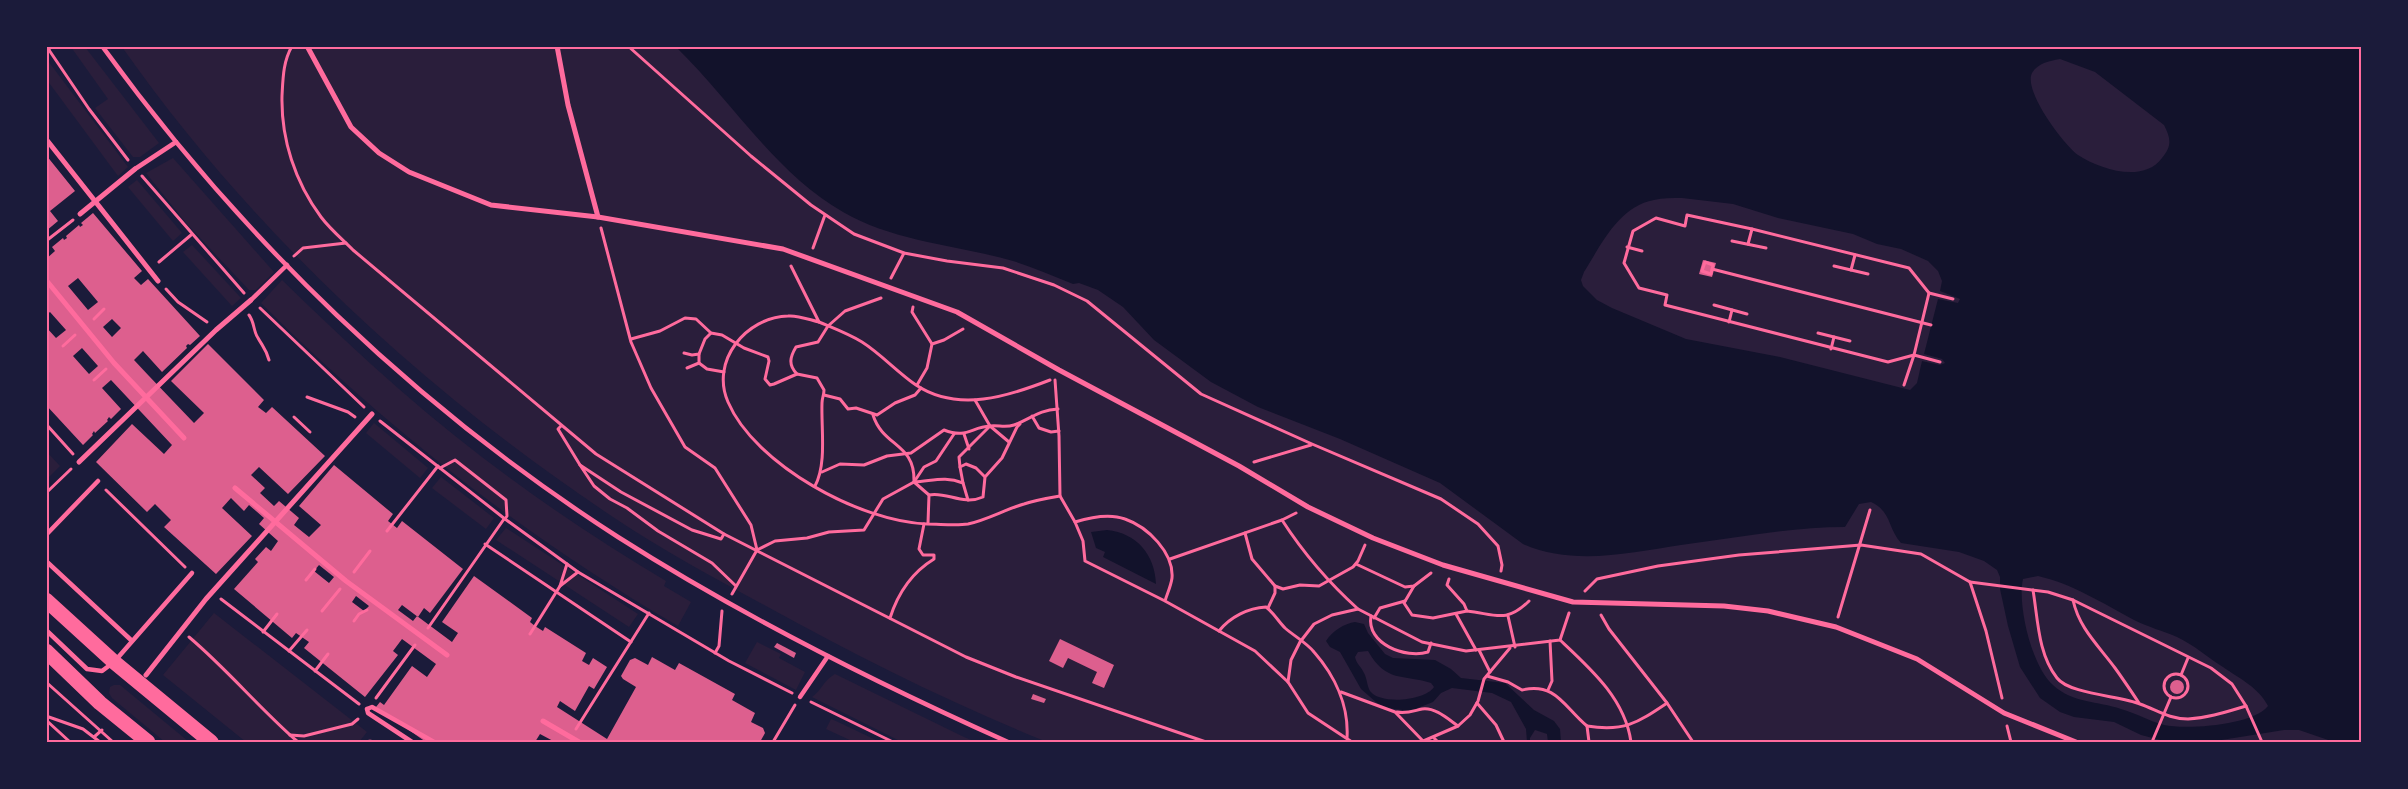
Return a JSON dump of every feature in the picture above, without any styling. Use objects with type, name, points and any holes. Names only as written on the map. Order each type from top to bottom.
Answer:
[{"type":"main road","points":[[46,600],[114,662],[211,742]]},
{"type":"main road","points":[[46,651],[114,715],[148,742]]},
{"type":"street","points":[[307,46],[351,127],[379,153],[409,172],[491,205],[598,217],[783,249],[957,312],[1059,370],[1239,466],[1308,507],[1368,536],[1442,565],[1573,602],[1724,606],[1768,611],[1836,627],[1917,659],[2004,713],[2076,742]]},
{"type":"street","points":[[558,46],[568,105],[598,217]]},
{"type":"street","points":[[46,139],[158,281]]},
{"type":"street","points":[[80,214],[135,169]]},
{"type":"street","points":[[46,280],[84,328],[184,438]]},
{"type":"street","points":[[79,462],[216,330],[251,300]]},
{"type":"street","points":[[146,675],[212,592],[372,414]]},
{"type":"street","points":[[235,488],[375,604],[447,655]]},
{"type":"street","points":[[543,721],[579,742]]},
{"type":"lane","points":[[102,46],[176,142],[233,208],[375,352],[456,421],[527,475],[673,572],[828,656],[1008,742]]},
{"type":"lane","points":[[135,169],[176,142]]},
{"type":"lane","points":[[251,300],[287,265]]},
{"type":"lane","points":[[46,535],[98,481]]},
{"type":"lane","points":[[46,561],[131,640]]},
{"type":"lane","points":[[46,630],[87,669],[102,671],[114,662],[150,618],[192,573]]},
{"type":"lane","points":[[800,697],[828,656]]},
{"type":"lane","points":[[412,742],[368,713],[367,709],[372,707],[434,742]]},
{"type":"path","points":[[292,46],[286,57],[283,74],[282,121],[289,152],[302,188],[322,218],[346,243],[596,454],[724,534],[966,657],[1016,677],[1206,742]]},
{"type":"path","points":[[628,46],[751,156],[854,234],[904,253],[1003,268],[1054,285],[1087,301],[1201,394],[1442,499],[1478,524],[1497,546],[1502,565],[1499,582]]},
{"type":"path","points":[[48,49],[89,109],[135,169],[192,235],[251,300],[372,414],[504,519],[578,572],[715,653],[893,742]]},
{"type":"path","points":[[46,242],[80,214]]},
{"type":"path","points":[[809,258],[825,214]]},
{"type":"path","points":[[1940,362],[1914,355],[1888,362],[1665,305],[1667,295],[1638,288],[1624,263],[1627,248],[1633,231],[1656,218],[1685,226],[1687,215],[1909,268],[1929,293],[1953,299]]},
{"type":"path","points":[[598,217],[630,339],[651,388],[685,447],[715,468],[751,525],[757,550]]},
{"type":"path","points":[[1748,244],[1752,229]]},
{"type":"path","points":[[178,246],[192,235]]},
{"type":"path","points":[[1732,241],[1766,249]]},
{"type":"path","points":[[298,252],[303,248],[346,243]]},
{"type":"path","points":[[1627,248],[1642,251]]},
{"type":"path","points":[[783,249],[819,322]]},
{"type":"path","points":[[887,285],[904,253]]},
{"type":"path","points":[[1851,270],[1855,255]]},
{"type":"path","points":[[1834,266],[1868,274]]},
{"type":"path","points":[[1712,269],[1931,325]]},
{"type":"path","points":[[158,281],[178,302],[212,326]]},
{"type":"path","points":[[797,374],[790,366],[796,347],[818,342],[828,326],[845,310],[879,299],[895,288]]},
{"type":"path","points":[[1904,385],[1929,293]]},
{"type":"path","points":[[824,395],[840,399],[848,409],[856,408],[877,415],[915,394],[927,368],[932,344],[912,312],[917,296]]},
{"type":"path","points":[[1714,305],[1747,314]]},
{"type":"path","points":[[1729,322],[1732,310]]},
{"type":"path","points":[[1060,496],[1026,503],[969,524],[926,524],[844,503],[794,474],[767,453],[744,428],[727,401],[724,372],[734,342],[759,323],[789,315],[819,322],[862,342],[919,386],[951,398],[985,400],[1020,392],[1055,378],[1060,496],[1083,541],[1085,561],[1165,601],[1255,651],[1288,682],[1308,713],[1352,742]]},
{"type":"path","points":[[630,339],[660,330],[685,318],[696,320],[711,333],[722,335],[768,357],[765,379],[770,385],[797,374],[817,378],[822,384],[824,395],[822,400],[824,424],[822,472],[815,486]]},
{"type":"path","points":[[254,321],[257,337],[265,346],[268,360]]},
{"type":"path","points":[[932,344],[957,334],[974,321]]},
{"type":"path","points":[[699,363],[699,354],[705,339],[711,333]]},
{"type":"path","points":[[1818,333],[1850,341]]},
{"type":"path","points":[[1831,349],[1834,337]]},
{"type":"path","points":[[684,352],[692,355],[699,354]]},
{"type":"path","points":[[699,363],[707,369],[724,372]]},
{"type":"path","points":[[687,368],[699,363]]},
{"type":"path","points":[[307,397],[348,412]]},
{"type":"path","points":[[975,400],[990,426],[1009,443]]},
{"type":"path","points":[[873,415],[878,429],[906,452],[912,462],[914,482],[929,495],[940,494],[947,498],[968,500],[984,497],[985,477],[1002,458],[1017,427],[1045,410],[1058,409]]},
{"type":"path","points":[[1032,416],[1039,428],[1051,432],[1059,431]]},
{"type":"path","points":[[294,417],[310,432]]},
{"type":"path","points":[[822,472],[840,464],[864,465],[906,452],[911,453],[944,430],[954,434],[963,434],[990,426],[1002,428],[1024,421]]},
{"type":"path","points":[[46,424],[79,462],[46,493]]},
{"type":"path","points":[[561,426],[558,429],[594,486],[658,531],[712,563],[736,586]]},
{"type":"path","points":[[968,500],[959,457],[990,426]]},
{"type":"path","points":[[914,482],[924,467],[936,461],[954,434]]},
{"type":"path","points":[[963,434],[969,449]]},
{"type":"path","points":[[1239,466],[1312,444]]},
{"type":"path","points":[[290,735],[304,736],[352,724],[367,709],[421,638],[485,544],[507,516],[506,500],[455,460],[439,467],[387,531]]},
{"type":"path","points":[[580,465],[582,464],[621,492],[692,530],[721,539],[724,534]]},
{"type":"path","points":[[960,467],[970,465],[985,477]]},
{"type":"path","points":[[731,594],[757,550],[775,541],[807,538],[829,532],[864,530],[883,499],[914,482],[944,478],[963,483]]},
{"type":"path","points":[[98,481],[137,523],[192,573]]},
{"type":"path","points":[[890,618],[902,590],[918,570],[934,559],[934,555],[923,555],[919,549],[926,524],[929,495]]},
{"type":"path","points":[[1170,559],[1282,520],[1308,507]]},
{"type":"path","points":[[1836,627],[1841,603],[1861,545],[1870,510]]},
{"type":"path","points":[[1075,522],[1098,515],[1125,519],[1152,535],[1170,559],[1172,578],[1165,601]]},
{"type":"path","points":[[1282,520],[1302,550],[1328,581],[1358,609],[1422,642],[1466,651],[1510,648],[1560,640]]},
{"type":"path","points":[[1245,533],[1252,559],[1275,586],[1288,589],[1300,585],[1319,585],[1356,564],[1362,555],[1368,536]]},
{"type":"path","points":[[485,544],[631,642]]},
{"type":"path","points":[[1560,640],[1573,602],[1597,579],[1658,566],[1739,555],[1861,545],[1921,554],[1970,582],[2048,592],[2094,609],[2211,668],[2232,684],[2246,706],[2261,741]]},
{"type":"path","points":[[530,634],[560,586],[567,564]]},
{"type":"path","points":[[1356,564],[1405,587],[1414,586]]},
{"type":"path","points":[[1431,643],[1428,652],[1419,655],[1393,649],[1375,635],[1371,628],[1372,617],[1380,608],[1405,601],[1414,586],[1442,565]]},
{"type":"path","points":[[1453,568],[1447,585],[1464,604],[1467,611]]},
{"type":"path","points":[[560,586],[578,572]]},
{"type":"path","points":[[1970,582],[1986,631],[2004,713]]},
{"type":"path","points":[[1268,608],[1275,593],[1275,586]]},
{"type":"path","points":[[2033,590],[2046,661],[2059,681],[2091,694],[2139,703],[2163,716],[2186,719],[2211,717],[2246,706]]},
{"type":"path","points":[[212,592],[367,709]]},
{"type":"path","points":[[1405,601],[1407,608],[1417,617],[1433,618],[1467,611],[1508,616],[1522,608],[1538,592]]},
{"type":"path","points":[[2073,600],[2085,632],[2114,667],[2139,703]]},
{"type":"path","points":[[1594,602],[1609,629],[1667,703],[1693,742]]},
{"type":"path","points":[[354,621],[358,614],[371,609],[375,604]]},
{"type":"path","points":[[1219,632],[1226,622],[1236,616],[1258,608],[1268,608],[1300,642],[1313,650],[1341,692],[1348,723],[1347,738]]},
{"type":"path","points":[[1288,682],[1291,660],[1300,642],[1314,624],[1332,615],[1358,609]]},
{"type":"path","points":[[715,653],[719,646],[723,610]]},
{"type":"path","points":[[570,738],[649,613]]},
{"type":"path","points":[[263,632],[278,614]]},
{"type":"path","points":[[1456,614],[1478,650],[1487,675]]},
{"type":"path","points":[[1508,616],[1515,647]]},
{"type":"path","points":[[181,630],[213,657],[298,742]]},
{"type":"path","points":[[289,651],[307,630]]},
{"type":"path","points":[[1560,640],[1586,664],[1612,694],[1629,727],[1631,742]]},
{"type":"path","points":[[1548,690],[1552,681],[1550,642]]},
{"type":"path","points":[[1395,712],[1423,742],[1458,726],[1470,715],[1478,702],[1487,675],[1510,648]]},
{"type":"path","points":[[315,671],[328,654]]},
{"type":"path","points":[[2181,675],[2188,658]]},
{"type":"path","points":[[1487,675],[1508,682],[1522,690],[1535,687],[1548,690],[1587,726],[1609,729],[1629,727],[1667,703]]},
{"type":"path","points":[[2181,675],[2187,683],[2186,693],[2176,698],[2171,697],[2165,689],[2166,679],[2181,675]]},
{"type":"path","points":[[46,682],[113,742]]},
{"type":"path","points":[[1341,692],[1395,712],[1412,712],[1425,708],[1440,713],[1458,726]]},
{"type":"path","points":[[773,742],[800,697]]},
{"type":"path","points":[[2152,742],[2171,697]]},
{"type":"path","points":[[1478,702],[1496,725],[1504,742]]},
{"type":"path","points":[[94,737],[114,715]]},
{"type":"path","points":[[46,718],[83,729],[100,742]]},
{"type":"path","points":[[46,718],[70,742]]},
{"type":"path","points":[[1587,726],[1589,742]]},
{"type":"path","points":[[1434,738],[1438,742]]},
{"type":"shaded area","points":[[71,47],[85,47],[159,143],[140,157],[133,157],[95,108],[108,99]]},
{"type":"shaded area","points":[[122,47],[2361,47],[2361,742],[1047,742],[904,678],[835,643],[650,541],[543,469],[409,362],[285,244],[227,181]]},
{"type":"shaded area","points":[[676,47],[2361,47],[2361,742],[2334,742],[2299,730],[2284,730],[2209,742],[2168,742],[2141,735],[2114,722],[2074,717],[2060,712],[2040,698],[2020,667],[2008,626],[1997,570],[1984,561],[1959,552],[1901,543],[1883,510],[1871,502],[1859,504],[1845,527],[1783,531],[1622,554],[1561,555],[1523,544],[1440,483],[1340,439],[1258,407],[1211,382],[1154,340],[1123,307],[1098,290],[1079,283],[1073,284],[1013,261],[884,230],[843,212],[819,196],[775,157]],"holes":[[[2060,59],[2095,72],[2164,125],[2169,138],[2169,146],[2154,166],[2134,172],[2110,169],[2078,155],[2064,140],[2046,117],[2033,92],[2031,81],[2032,73],[2037,67]],[[1678,198],[1733,204],[1778,218],[1853,234],[1877,244],[1901,249],[1928,261],[1938,271],[1942,281],[1940,291],[1960,299],[1958,303],[1938,299],[1924,354],[1942,359],[1945,363],[1940,365],[1922,361],[1917,383],[1910,390],[1780,357],[1686,339],[1597,300],[1583,286],[1581,280],[1612,228],[1621,218],[1642,204],[1657,199]],[[2038,576],[2051,579],[2139,622],[2183,640],[2248,684],[2268,706],[2249,718],[2235,722],[2219,725],[2174,726],[2164,725],[2112,706],[2086,701],[2060,691],[2045,676],[2028,635],[2022,604],[2023,579]]]},
{"type":"shaded area","points":[[48,61],[128,167],[118,176],[47,80]]},
{"type":"shaded area","points":[[173,158],[274,272],[256,290],[249,290],[186,223],[146,173]]},
{"type":"shaded area","points":[[137,180],[182,233],[173,241],[128,187]]},
{"type":"shaded area","points":[[192,245],[241,298],[232,306],[183,252]]},
{"type":"shaded area","points":[[282,280],[384,376],[463,442],[562,515],[666,581],[664,586],[691,602],[678,626],[565,555],[511,517],[459,478],[357,394],[261,303]]},
{"type":"shaded area","points":[[374,423],[428,468],[420,478],[366,433]]},
{"type":"shaded area","points":[[46,451],[60,466],[47,479],[46,479]]},
{"type":"shaded area","points":[[441,477],[494,518],[486,529],[432,488]]},
{"type":"shaded area","points":[[506,528],[638,614],[629,627],[496,540]]},
{"type":"shaded area","points":[[1107,530],[1127,536],[1142,547],[1152,564],[1156,584],[1103,557],[1105,552],[1096,548],[1091,532]]},
{"type":"shaded area","points":[[214,613],[367,732],[359,742],[246,742],[163,675]]},
{"type":"shaded area","points":[[1351,623],[1364,624],[1368,633],[1385,654],[1393,658],[1435,660],[1461,678],[1505,683],[1534,710],[1554,721],[1560,729],[1561,742],[1548,742],[1547,734],[1535,730],[1530,742],[1527,742],[1526,729],[1511,702],[1492,693],[1452,688],[1441,693],[1433,702],[1410,711],[1387,708],[1377,703],[1361,689],[1340,652],[1330,647],[1326,641],[1335,631]],"holes":[[[1368,651],[1388,673],[1431,683],[1434,687],[1422,696],[1402,700],[1392,700],[1375,695],[1370,691],[1365,675],[1355,657],[1358,652]]]},
{"type":"shaded area","points":[[757,642],[781,654],[779,658],[805,672],[796,690],[745,663]]},
{"type":"shaded area","points":[[835,674],[976,742],[902,742],[812,697]]},
{"type":"shaded area","points":[[120,685],[189,742],[165,742],[112,698],[109,693],[110,687]]},
{"type":"shaded area","points":[[831,719],[880,742],[854,742],[826,729]]},
{"type":"building","points":[[46,155],[75,191],[50,211],[58,221],[46,231]]},
{"type":"building","points":[[93,213],[142,271],[134,278],[141,285],[148,279],[200,336],[190,345],[188,344],[187,348],[162,372],[143,351],[134,360],[194,423],[204,413],[171,381],[208,344],[264,400],[258,407],[266,413],[272,407],[325,456],[288,494],[259,467],[251,475],[265,488],[260,493],[274,506],[279,501],[299,518],[294,525],[309,537],[321,525],[299,506],[334,465],[393,514],[388,521],[397,528],[402,521],[463,569],[430,613],[424,608],[418,617],[452,642],[458,633],[442,622],[474,576],[532,618],[530,622],[535,626],[543,631],[545,627],[586,653],[582,661],[589,665],[593,658],[607,667],[594,689],[589,686],[575,711],[560,701],[557,707],[607,739],[636,687],[621,676],[630,660],[635,658],[648,665],[652,657],[675,670],[679,663],[735,694],[732,700],[755,713],[751,722],[763,728],[765,733],[760,742],[555,742],[540,734],[535,742],[426,742],[376,707],[380,702],[384,705],[412,666],[427,677],[436,664],[402,639],[393,651],[398,655],[365,697],[304,648],[309,642],[296,633],[292,638],[234,589],[258,562],[255,559],[266,547],[271,551],[278,541],[259,524],[264,518],[249,505],[244,511],[231,498],[222,508],[252,536],[216,574],[164,527],[171,520],[155,504],[147,512],[96,462],[132,424],[164,454],[172,445],[111,380],[102,388],[121,409],[111,419],[109,417],[108,421],[95,433],[94,431],[83,445],[46,405],[46,327],[56,338],[66,330],[50,312],[46,315],[46,259],[55,251],[52,247],[63,238],[64,240],[67,238],[66,236],[79,225],[80,227],[83,225],[81,223]],"holes":[[[78,278],[98,302],[88,310],[68,286]],[[112,319],[121,328],[112,337],[103,327]],[[82,348],[98,366],[89,374],[73,356]],[[319,565],[334,577],[329,583],[314,571]],[[356,596],[369,606],[364,611],[352,602]],[[402,605],[417,616],[413,621],[398,610]]]},
{"type":"building","points":[[1703,260],[1716,263],[1712,277],[1699,274]]},
{"type":"building","points":[[1060,639],[1114,665],[1104,688],[1092,683],[1097,672],[1068,658],[1063,668],[1049,661]]},
{"type":"building","points":[[777,643],[796,653],[794,658],[774,647]]},
{"type":"building","points":[[2174,680],[2180,680],[2184,687],[2180,694],[2174,694],[2170,690],[2170,684]]},
{"type":"building","points":[[1033,694],[1046,699],[1044,703],[1031,699]]}]
